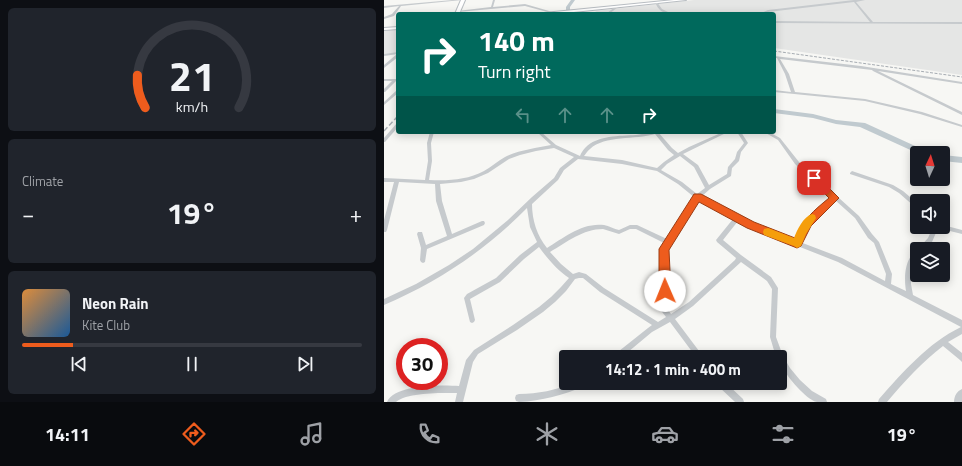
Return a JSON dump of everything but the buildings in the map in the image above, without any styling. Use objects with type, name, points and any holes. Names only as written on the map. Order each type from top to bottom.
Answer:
[{"type":"main road","points":[[457,12],[462,0]]},
{"type":"main road","points":[[564,12],[684,0]]},
{"type":"main road","points":[[384,29],[396,28]]},
{"type":"street","points":[[384,7],[462,0]]},
{"type":"street","points":[[492,8],[494,0]]},
{"type":"street","points":[[525,0],[525,5]]},
{"type":"street","points":[[765,12],[864,0]]},
{"type":"street","points":[[854,1],[873,23]]},
{"type":"street","points":[[653,2],[661,12]]},
{"type":"street","points":[[396,12],[401,5]]},
{"type":"street","points":[[464,12],[525,5],[551,12]]},
{"type":"street","points":[[609,12],[616,6]]},
{"type":"street","points":[[384,18],[394,15],[396,12]]},
{"type":"street","points":[[776,22],[962,23]]},
{"type":"street","points":[[384,55],[396,54]]},
{"type":"street","points":[[384,66],[396,56]]},
{"type":"street","points":[[776,57],[870,68],[962,83]]},
{"type":"street","points":[[776,57],[787,74],[793,92]]},
{"type":"street","points":[[811,62],[812,57]]},
{"type":"street","points":[[870,68],[962,114]]},
{"type":"street","points":[[384,80],[396,80]]},
{"type":"street","points":[[384,91],[396,81]]},
{"type":"street","points":[[776,91],[865,100],[921,113],[962,126]]},
{"type":"street","points":[[384,104],[396,93]]},
{"type":"street","points":[[384,141],[396,126]]},
{"type":"street","points":[[427,181],[430,161],[429,143],[431,134]]},
{"type":"street","points":[[541,134],[554,146],[579,157],[632,164],[658,170],[680,183],[697,197],[737,218],[840,260],[962,324]]},
{"type":"street","points":[[604,139],[606,134]]},
{"type":"street","points":[[384,302],[418,286],[451,267],[492,237],[556,178],[562,169],[579,157],[586,148],[604,139],[646,136],[651,134]]},
{"type":"street","points":[[658,134],[665,144],[696,166],[708,188]]},
{"type":"street","points":[[658,170],[678,154],[721,134]]},
{"type":"street","points":[[695,350],[660,304],[665,294],[662,284],[665,271],[663,254],[664,249],[697,197],[729,175],[730,167],[737,160],[739,152],[746,142],[740,134]]},
{"type":"street","points":[[770,134],[779,139],[793,159],[834,198],[857,217],[876,242],[889,274],[888,284]]},
{"type":"street","points":[[384,180],[427,181],[437,183],[472,178],[518,153],[554,146]]},
{"type":"street","points":[[852,172],[891,186],[910,200]]},
{"type":"street","points":[[384,230],[397,180]]},
{"type":"street","points":[[437,183],[440,201],[450,236]]},
{"type":"street","points":[[797,243],[807,224],[814,215],[834,198]]},
{"type":"street","points":[[529,203],[529,212],[540,243],[563,269],[573,277]]},
{"type":"street","points":[[737,218],[719,240],[769,279],[775,288],[773,337],[778,350]]},
{"type":"street","points":[[424,248],[482,223]]},
{"type":"street","points":[[547,251],[578,232],[595,227],[606,227],[619,232],[637,227],[668,242]]},
{"type":"street","points":[[950,229],[962,232]]},
{"type":"street","points":[[420,234],[424,248],[423,260]]},
{"type":"street","points":[[472,320],[467,298],[498,280],[522,257],[540,243]]},
{"type":"street","points":[[624,350],[639,338],[691,304],[738,261],[739,256]]},
{"type":"street","points":[[910,265],[907,273],[910,296]]},
{"type":"street","points":[[459,402],[470,360],[476,352],[537,312],[554,298],[573,277],[579,275],[584,276],[602,290],[658,325]]},
{"type":"street","points":[[882,402],[920,361],[943,342],[962,330]]},
{"type":"street","points":[[943,342],[962,358]]},
{"type":"street","points":[[787,370],[803,388],[814,397],[824,402]]},
{"type":"street","points":[[391,402],[395,397],[416,392],[446,389],[462,390]]},
{"type":"street","points":[[519,398],[532,398],[564,390]]},
{"type":"street","points":[[728,390],[740,402]]},
{"type":"street","points":[[958,402],[958,398],[962,393]]},
{"type":"shaded area","points":[[694,0],[962,0],[962,75],[776,48],[776,12],[595,11]]},
{"type":"shaded area","points":[[396,29],[396,53],[384,54],[384,30]]},
{"type":"waterway","points":[[568,10],[568,7],[573,0]]},
{"type":"waterway","points":[[776,111],[862,125],[910,147]]},
{"type":"waterway","points":[[950,159],[962,160]]},
{"type":"railway","points":[[776,51],[962,77]]},
{"type":"railway","points":[[384,131],[396,118]]},
{"type":"slow traffic","points":[[768,232],[797,243],[801,232],[812,218]]},
{"type":"route","points":[[665,291],[662,286],[665,271],[663,254],[665,246],[686,217],[697,197],[751,225],[797,243],[801,232],[814,215],[834,198],[814,178]]}]
